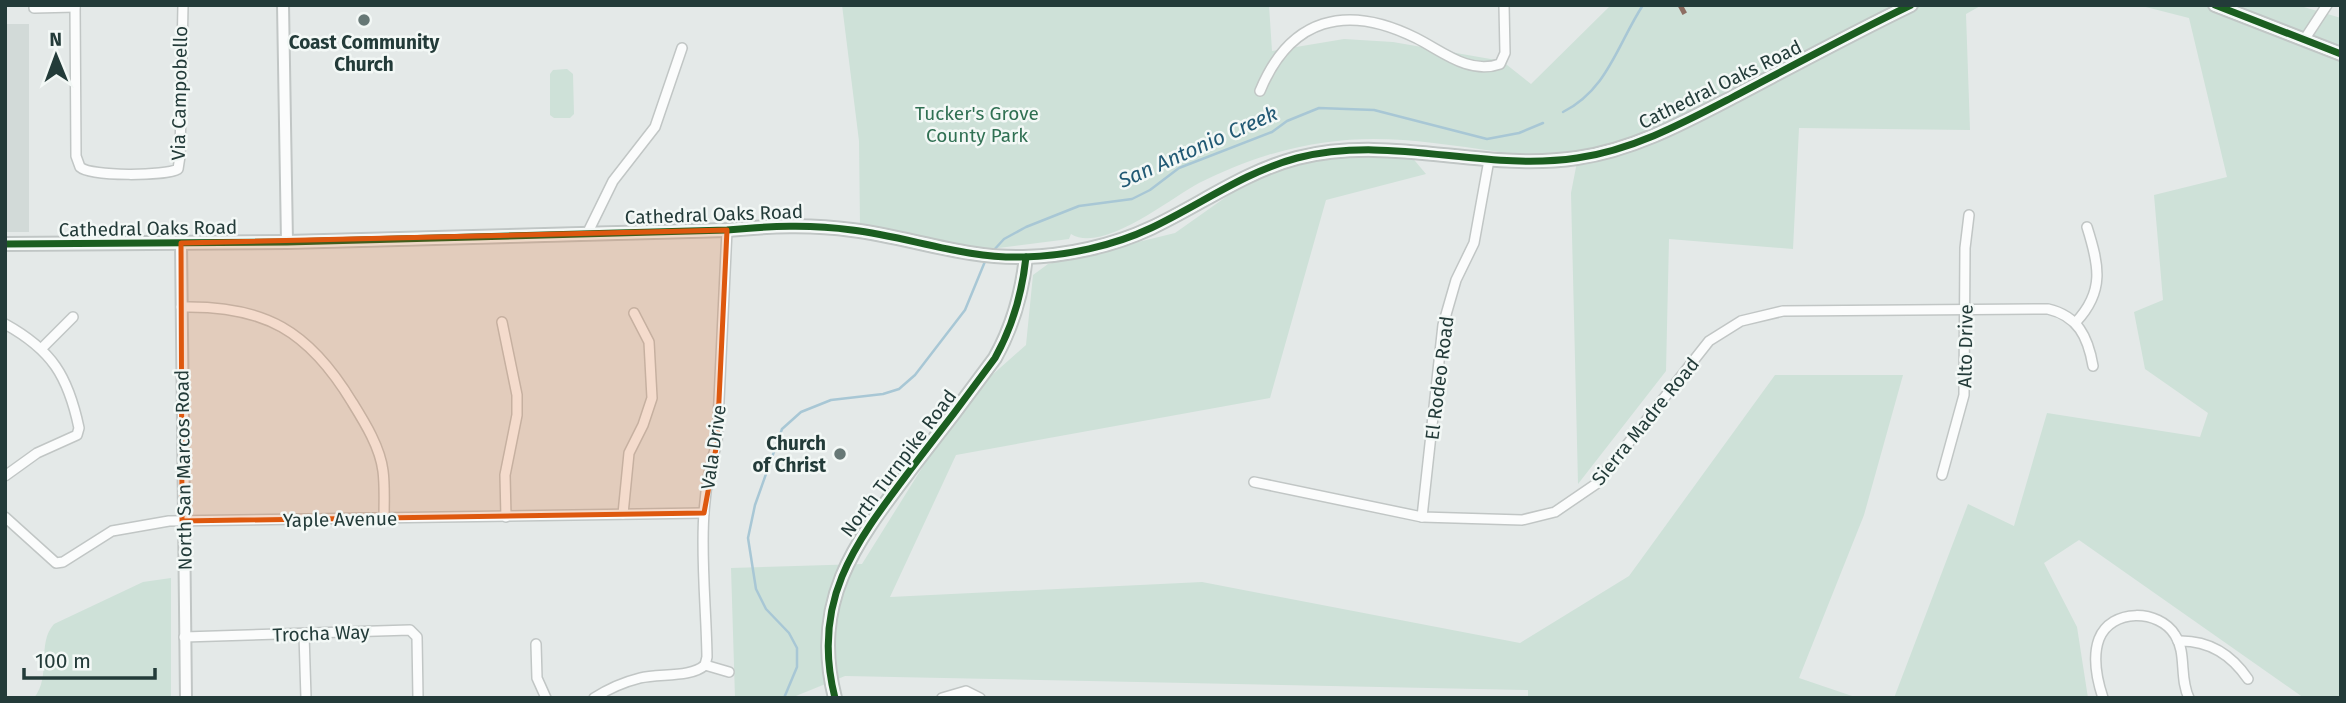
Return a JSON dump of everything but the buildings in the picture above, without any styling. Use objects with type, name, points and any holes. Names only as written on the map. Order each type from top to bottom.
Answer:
[{"type":"main road","name":"Cathedral Oaks Road","points":[[5,244],[287,242],[812,226],[853,230],[965,253],[1026,257],[1118,241],[1149,229],[1260,171],[1328,152],[1405,149],[1489,160],[1535,162],[1578,158],[1648,138],[1911,5]]},
{"type":"main road","points":[[2215,5],[2341,54]]},
{"type":"main road","name":"North Turnpike Road","points":[[835,698],[830,669],[830,633],[836,588],[846,562],[866,529],[995,358],[1007,337],[1020,300],[1026,257]]},
{"type":"street","name":"Via Campobello","points":[[75,6],[76,156],[80,167],[94,173],[171,173],[178,169],[180,156],[183,5]]},
{"type":"street","points":[[283,5],[287,242]]},
{"type":"street","points":[[1260,91],[1271,63],[1289,42],[1307,30],[1341,20],[1357,19],[1395,29],[1462,63],[1480,66],[1500,64],[1505,53],[1504,5]]},
{"type":"street","points":[[2304,40],[2327,5]]},
{"type":"street","points":[[34,8],[75,6]]},
{"type":"street","points":[[587,234],[613,181],[655,127],[682,48]]},
{"type":"street","name":"El Rodeo Road","points":[[1422,517],[1443,325],[1456,280],[1474,243],[1489,160]]},
{"type":"street","name":"Alto Drive","points":[[1942,475],[1964,396],[1965,248],[1969,215]]},
{"type":"street","points":[[2087,227],[2098,267],[2096,294],[2088,309],[2076,321],[2090,346],[2093,366]]},
{"type":"street","name":"Vala Drive","points":[[705,665],[704,513],[708,471],[717,443],[727,230]]},
{"type":"street","name":"North San Marcos Road","points":[[181,243],[186,698]]},
{"type":"street","points":[[181,307],[221,307],[252,313],[281,325],[314,350],[348,395],[377,449],[383,470],[384,519]]},
{"type":"street","name":"Sierra Madre Road","points":[[1254,482],[1422,517],[1522,520],[1555,512],[1596,484],[1709,341],[1741,321],[1783,311],[2033,307],[2057,311],[2076,321]]},
{"type":"street","points":[[623,514],[629,453],[643,425],[652,398],[650,349],[634,313]]},
{"type":"street","points":[[42,348],[74,317]]},
{"type":"street","points":[[502,322],[517,395],[517,415],[505,475],[506,517]]},
{"type":"street","points":[[5,324],[42,348],[67,384],[74,405],[77,435],[37,453],[5,476]]},
{"type":"street","name":"Yaple Avenue","points":[[5,517],[56,563],[63,562],[112,531],[135,525],[182,521],[704,513]]},
{"type":"street","points":[[2103,698],[2096,662],[2099,639],[2109,625],[2125,617],[2152,617],[2165,624],[2178,641],[2189,698]]},
{"type":"street","name":"Trocha Way","points":[[184,637],[410,630],[414,633],[418,698]]},
{"type":"street","points":[[304,634],[306,698]]},
{"type":"street","points":[[2178,641],[2210,645],[2223,651],[2248,679]]},
{"type":"street","points":[[536,644],[537,678],[546,698]]},
{"type":"street","points":[[594,698],[627,682],[656,675],[694,671],[705,665],[729,672]]},
{"type":"street","points":[[942,698],[966,691],[980,698]]},
{"type":"highlighted area","points":[[727,230],[717,443],[704,513],[182,521],[181,243]]},
{"type":"shaded area","points":[[5,24],[29,24],[29,232],[5,232]]},
{"type":"green space","name":"Tucker's Grove County Park","points":[[842,5],[1269,5],[1272,51],[1344,39],[1393,42],[1502,61],[1531,84],[1611,5],[1982,5],[1966,14],[1970,130],[1799,128],[1793,249],[1669,239],[1666,371],[1578,484],[1571,193],[1577,162],[1539,166],[1505,153],[1411,141],[1357,139],[1300,147],[1233,168],[1199,183],[1136,222],[1100,237],[1084,238],[1071,234],[1069,239],[983,250],[860,226],[859,141]]},
{"type":"green space","points":[[2138,5],[2297,5],[2341,18],[2341,698],[2304,698],[2079,540],[2044,563],[2077,627],[2088,698],[1894,698],[1968,504],[2014,526],[2047,413],[2200,437],[2208,413],[2145,369],[2134,312],[2163,300],[2154,195],[2227,177],[2189,18]]},
{"type":"green space","points":[[567,69],[573,74],[574,114],[570,118],[554,118],[550,115],[550,74],[553,70]]},
{"type":"green space","points":[[1405,149],[1426,174],[1326,200],[1270,398],[956,455],[890,597],[1202,582],[1520,643],[1629,576],[1775,375],[1903,375],[1864,515],[1799,678],[1858,698],[1528,698],[1528,690],[845,676],[791,698],[735,698],[731,568],[862,564],[965,399],[1026,345],[1033,275],[1048,264],[1175,233],[1267,168]]},
{"type":"green space","points":[[171,578],[171,698],[34,698],[42,680],[46,641],[54,624],[143,582]]},
{"type":"waterway","name":"San Antonio Creek","points":[[1563,112],[1591,91],[1601,79],[1643,5]]},
{"type":"waterway","name":"San Antonio Creek","points":[[993,251],[1004,239],[1026,227],[1079,206],[1132,199],[1150,190],[1179,168],[1272,132],[1287,121],[1319,108],[1374,110],[1487,139],[1519,133],[1543,123]]},
{"type":"waterway","name":"San Antonio Creek","points":[[784,698],[797,667],[797,648],[789,633],[766,609],[756,589],[748,538],[755,505],[782,429],[801,412],[831,400],[883,394],[899,389],[915,375],[965,310],[986,259]]},
{"type":"marked path","points":[[1680,5],[1687,18]]},
{"type":"cycle path","points":[[5,244],[287,242],[805,226],[874,233],[980,255],[1056,255],[1105,245],[1136,234],[1240,180],[1297,158],[1367,150],[1507,161],[1542,161],[1577,158],[1618,149],[1695,116],[1911,5]]},
{"type":"cycle path","points":[[2215,5],[2341,54]]},
{"type":"cycle path","points":[[835,698],[829,663],[829,631],[843,574],[872,522],[995,358],[1016,309],[1026,257]]},
{"type":"place","name":"Coast Community Church","points":[[364,20]]},
{"type":"place","name":"Church of Christ","points":[[840,454]]}]
